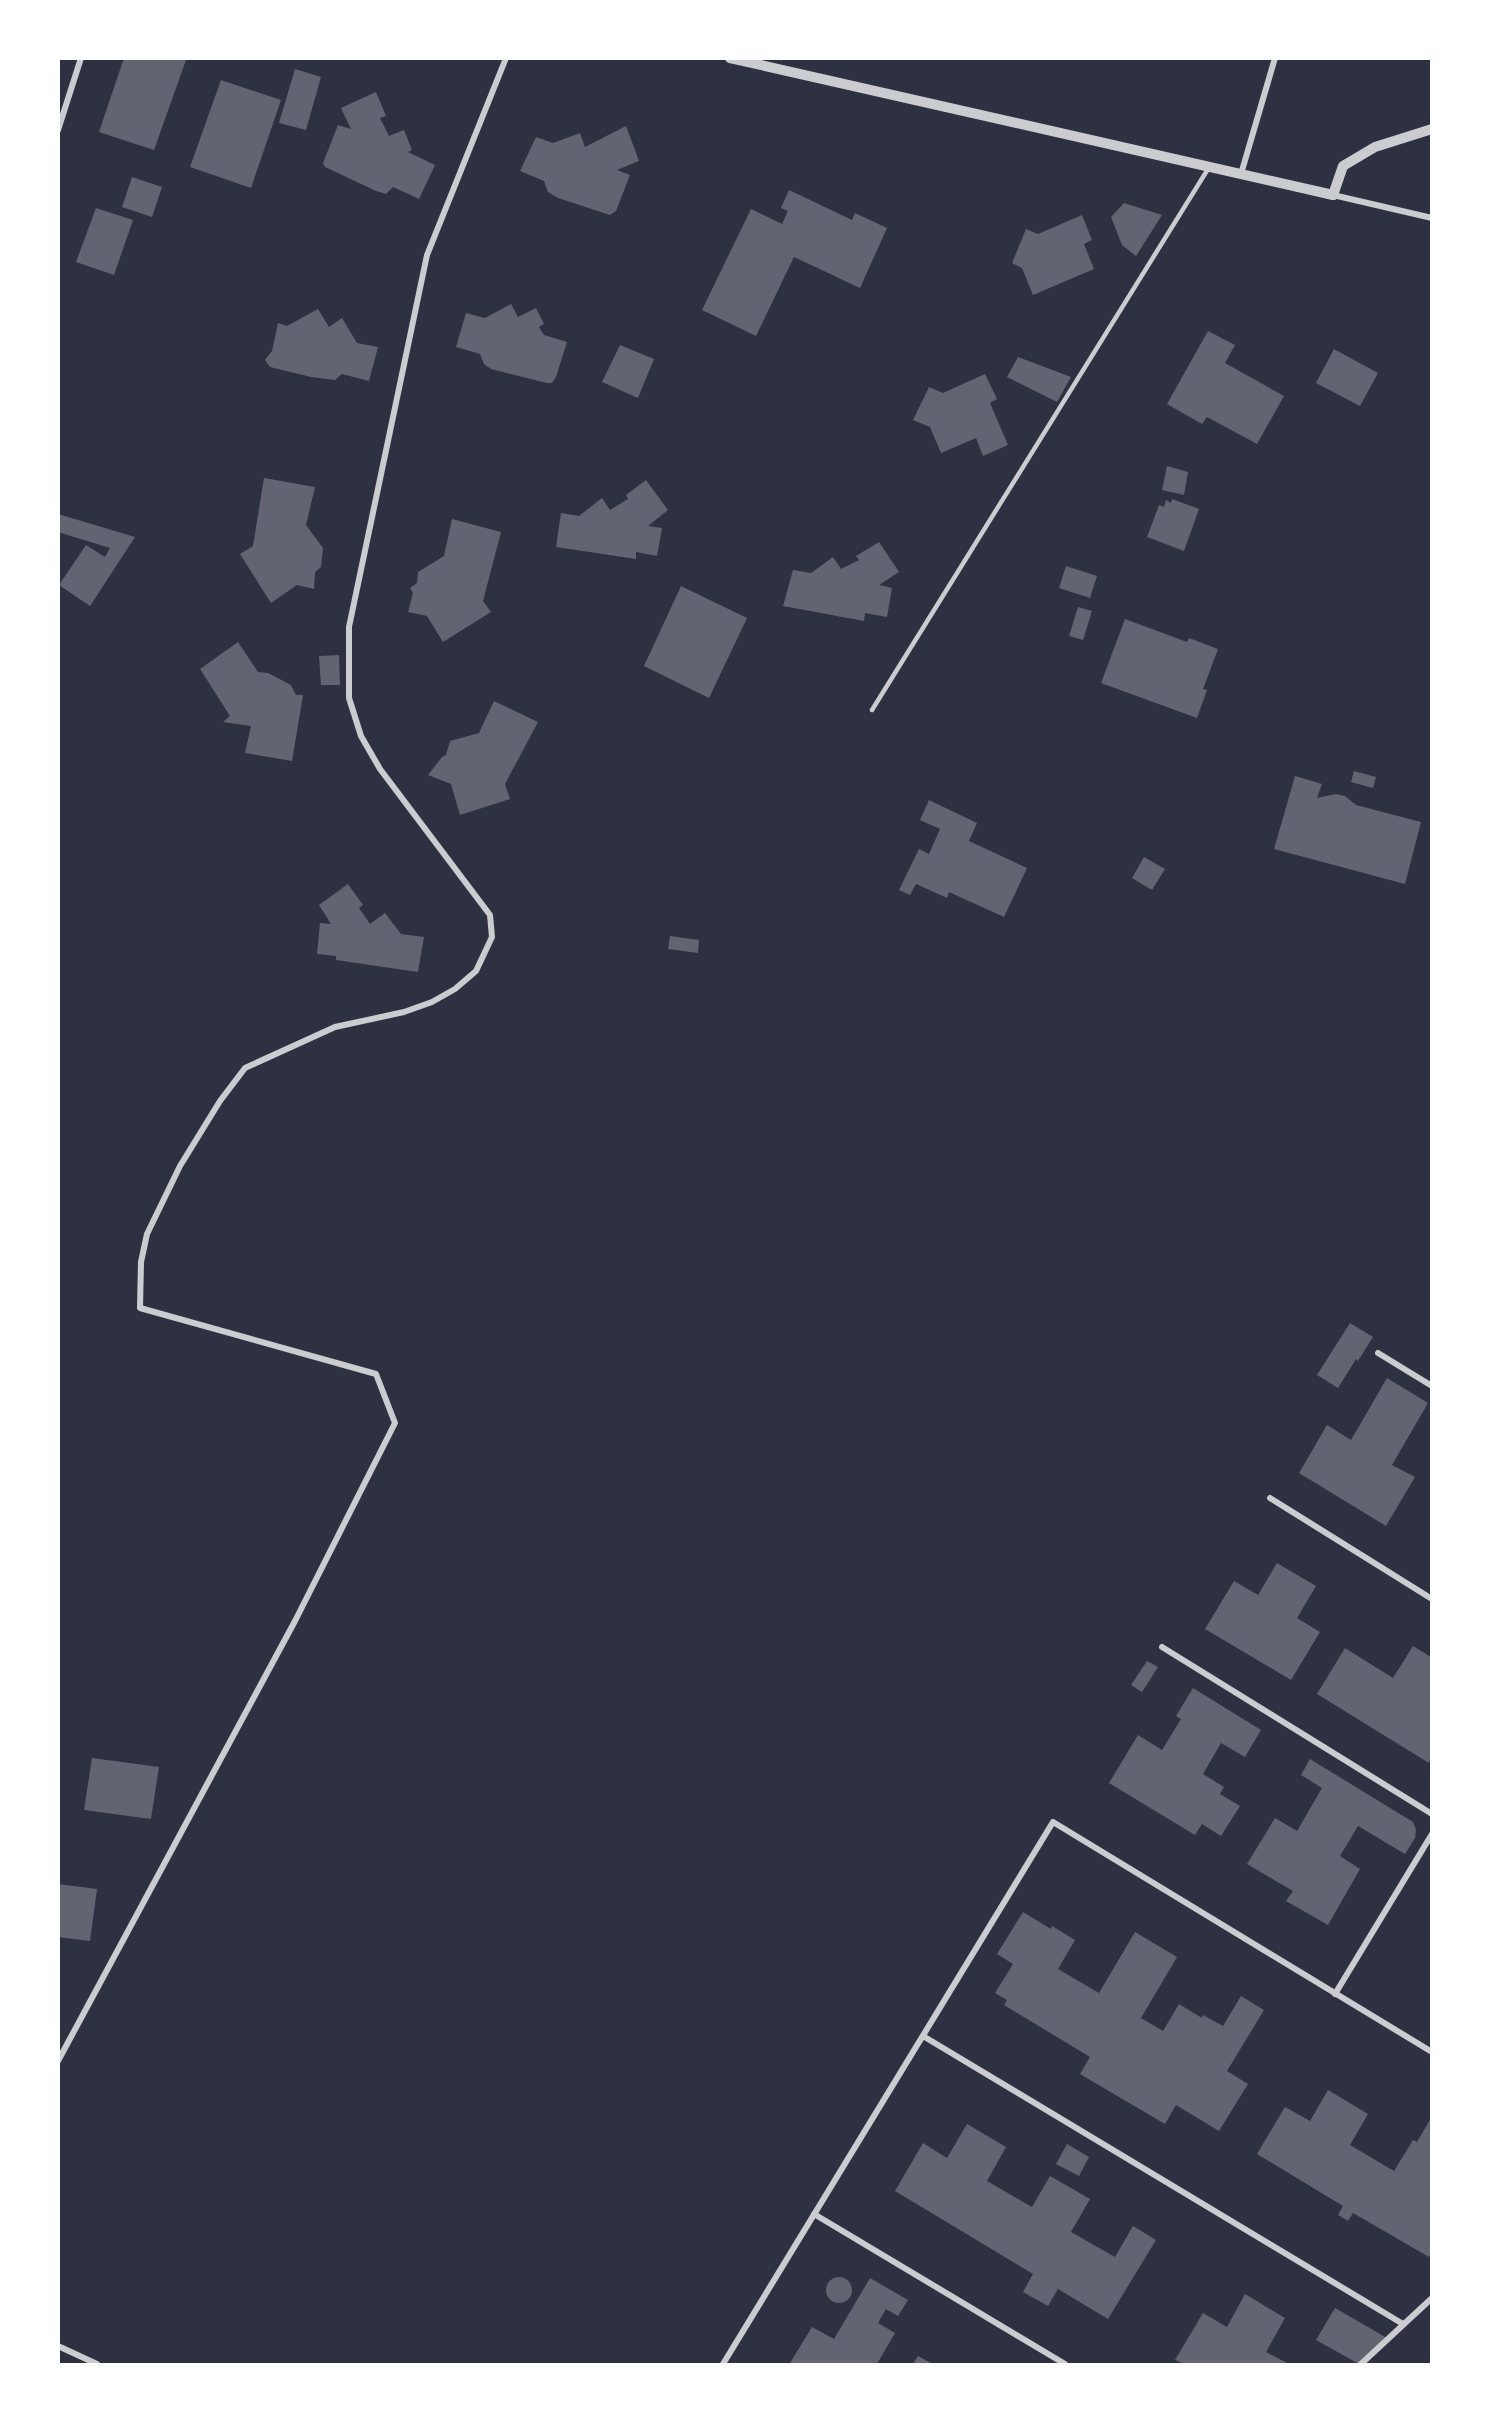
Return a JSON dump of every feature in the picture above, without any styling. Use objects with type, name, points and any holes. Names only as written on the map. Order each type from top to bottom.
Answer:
[{"type":"street","points":[[58,130],[81,58]]},
{"type":"street","points":[[58,2061],[296,1621],[395,1422],[376,1374],[140,1308],[141,1262],[147,1234],[180,1166],[220,1101],[245,1068],[335,1027],[404,1012],[432,1002],[455,989],[476,971],[492,937],[490,915],[380,769],[361,736],[349,698],[350,627],[427,255],[506,58]]},
{"type":"street","points":[[730,58],[1431,218]]},
{"type":"street","points":[[1241,174],[1275,58]]},
{"type":"street","points":[[1334,195],[1343,166],[1375,147],[1431,129]]},
{"type":"street","points":[[1378,1353],[1431,1386]]},
{"type":"street","points":[[1270,1498],[1431,1599]]},
{"type":"street","points":[[1162,1647],[1431,1814]]},
{"type":"street","points":[[723,2364],[1053,1822],[1431,2052]]},
{"type":"street","points":[[1335,1994],[1431,1834]]},
{"type":"street","points":[[922,2036],[1403,2325]]},
{"type":"street","points":[[814,2214],[1065,2364]]},
{"type":"street","points":[[1361,2364],[1431,2298]]},
{"type":"street","points":[[58,2346],[97,2364]]},
{"type":"lane","points":[[872,710],[1210,166]]},
{"type":"building","points":[[124,58],[186,60],[154,150],[99,132]]},
{"type":"building","points":[[295,69],[321,77],[306,130],[279,123]]},
{"type":"building","points":[[221,80],[281,100],[251,188],[190,167]]},
{"type":"building","points":[[376,92],[386,116],[380,118],[389,136],[404,130],[412,150],[408,152],[435,165],[419,199],[393,187],[386,194],[376,191],[325,167],[323,163],[338,125],[351,129],[341,108]]},
{"type":"building","points":[[626,126],[639,161],[617,170],[630,175],[616,211],[610,215],[558,198],[548,192],[544,181],[520,171],[536,137],[553,143],[580,133],[585,147]]},
{"type":"building","points":[[132,177],[162,187],[152,217],[122,207]]},
{"type":"building","points":[[789,190],[852,220],[855,213],[887,228],[860,288],[794,257],[756,336],[702,310],[751,209],[782,224],[788,211],[781,208]]},
{"type":"building","points":[[1124,203],[1162,215],[1136,256],[1122,245],[1111,217]]},
{"type":"building","points":[[96,208],[133,220],[114,275],[76,262]]},
{"type":"building","points":[[1082,215],[1092,240],[1084,244],[1094,269],[1033,295],[1022,268],[1012,263],[1026,229],[1038,234]]},
{"type":"building","points":[[511,304],[518,317],[536,308],[544,324],[539,327],[544,335],[567,342],[552,383],[491,369],[484,364],[480,354],[456,347],[466,313],[485,318]]},
{"type":"building","points":[[318,309],[329,327],[342,318],[357,343],[378,347],[369,381],[342,374],[335,380],[311,377],[270,367],[265,360],[272,351],[278,323],[287,326]]},
{"type":"building","points":[[1208,331],[1235,345],[1225,363],[1284,396],[1257,444],[1207,417],[1202,424],[1167,404]]},
{"type":"building","points":[[620,345],[654,359],[638,398],[602,382]]},
{"type":"building","points":[[1334,349],[1378,373],[1360,406],[1316,383]]},
{"type":"building","points":[[1018,357],[1071,377],[1057,402],[1007,377]]},
{"type":"building","points":[[985,374],[997,399],[990,403],[1008,445],[983,456],[976,438],[941,453],[930,427],[913,420],[929,387],[943,393]]},
{"type":"building","points":[[1167,466],[1188,472],[1184,495],[1162,490]]},
{"type":"building","points":[[264,478],[315,487],[306,525],[323,548],[321,567],[315,572],[314,589],[297,585],[271,603],[240,554],[253,546]]},
{"type":"building","points":[[646,480],[668,510],[648,526],[662,528],[657,556],[636,552],[636,559],[556,547],[561,513],[579,516],[602,498],[610,510],[628,499],[626,495]]},
{"type":"building","points":[[1172,499],[1199,509],[1184,551],[1147,537],[1159,505],[1164,507],[1166,500],[1171,503]]},
{"type":"building","points":[[58,514],[135,537],[90,606],[59,585],[86,545],[105,557],[110,548],[58,532]]},
{"type":"building","points":[[452,519],[501,532],[483,601],[491,612],[443,642],[427,616],[408,612],[413,593],[410,588],[417,583],[418,572],[444,556]]},
{"type":"building","points":[[879,542],[899,572],[879,585],[892,588],[887,617],[865,613],[864,621],[783,606],[793,570],[811,573],[833,557],[841,569],[859,560],[856,556]]},
{"type":"building","points":[[1066,566],[1097,576],[1090,598],[1059,588]]},
{"type":"building","points":[[681,586],[747,618],[709,698],[644,666]]},
{"type":"building","points":[[1078,607],[1092,611],[1083,640],[1069,636]]},
{"type":"building","points":[[1125,619],[1187,642],[1189,638],[1218,649],[1203,689],[1207,690],[1197,718],[1101,683]]},
{"type":"building","points":[[238,642],[258,672],[268,673],[291,685],[296,695],[303,695],[292,761],[245,753],[251,726],[223,722],[230,716],[200,669]]},
{"type":"building","points":[[339,655],[340,685],[321,685],[319,656]]},
{"type":"building","points":[[494,701],[538,722],[505,784],[510,799],[460,815],[451,784],[428,775],[446,755],[450,741],[479,733]]},
{"type":"building","points":[[1354,771],[1376,777],[1373,788],[1351,782]]},
{"type":"building","points":[[1295,776],[1322,784],[1317,798],[1336,794],[1345,796],[1356,805],[1421,822],[1405,884],[1274,849]]},
{"type":"building","points":[[929,800],[977,823],[969,841],[1027,868],[1004,917],[949,892],[947,898],[916,884],[910,895],[899,890],[919,849],[929,854],[940,829],[920,820]]},
{"type":"building","points":[[1144,857],[1165,869],[1152,890],[1132,878]]},
{"type":"building","points":[[348,884],[363,905],[359,908],[370,924],[385,913],[401,934],[424,937],[418,972],[336,960],[336,956],[317,954],[320,923],[331,924],[319,905]]},
{"type":"building","points":[[670,936],[699,940],[698,953],[668,949]]},
{"type":"building","points":[[1350,1323],[1373,1337],[1338,1388],[1317,1375]]},
{"type":"building","points":[[1387,1378],[1428,1403],[1392,1465],[1415,1477],[1386,1526],[1299,1473],[1327,1425],[1351,1440]]},
{"type":"building","points":[[1277,1563],[1316,1586],[1297,1618],[1320,1632],[1291,1680],[1205,1629],[1234,1581],[1258,1595]]},
{"type":"building","points":[[1413,1646],[1431,1657],[1431,1758],[1429,1763],[1317,1694],[1345,1648],[1393,1678]]},
{"type":"building","points":[[1147,1661],[1158,1667],[1142,1692],[1131,1685]]},
{"type":"building","points":[[1193,1688],[1261,1730],[1245,1757],[1221,1743],[1203,1774],[1224,1787],[1220,1794],[1240,1806],[1221,1836],[1202,1824],[1195,1835],[1109,1783],[1138,1735],[1162,1750],[1181,1719],[1176,1716]]},
{"type":"building","points":[[92,1758],[159,1767],[151,1819],[84,1810]]},
{"type":"building","points":[[1310,1759],[1413,1822],[1416,1830],[1415,1838],[1405,1854],[1358,1826],[1340,1856],[1360,1869],[1328,1925],[1286,1901],[1293,1891],[1247,1864],[1275,1818],[1297,1831],[1322,1788],[1301,1775]]},
{"type":"building","points":[[58,1884],[97,1889],[90,1941],[58,1937]]},
{"type":"building","points":[[1023,1912],[1075,1940],[1058,1969],[1099,1993],[1135,1932],[1177,1957],[1141,2018],[1163,2031],[1179,2004],[1202,2018],[1203,2015],[1223,2026],[1241,1996],[1264,2010],[1227,2071],[1248,2084],[1219,2131],[1176,2105],[1165,2124],[1080,2074],[1090,2057],[1004,2005],[1007,2000],[995,1993],[1013,1964],[997,1954]]},
{"type":"building","points":[[1328,2090],[1368,2114],[1350,2145],[1394,2171],[1413,2140],[1417,2142],[1431,2118],[1431,2253],[1429,2257],[1353,2213],[1348,2221],[1338,2215],[1343,2206],[1257,2154],[1285,2107],[1310,2121]]},
{"type":"building","points":[[967,2124],[1006,2147],[987,2181],[1032,2207],[1050,2176],[1090,2199],[1071,2232],[1115,2257],[1133,2226],[1156,2240],[1108,2319],[1058,2289],[1048,2306],[1023,2292],[1033,2274],[895,2191],[923,2143],[947,2158]]},
{"type":"building","points":[[1067,2144],[1089,2157],[1079,2176],[1056,2164]]},
{"type":"building","points":[[839,2277],[848,2281],[852,2290],[848,2299],[839,2303],[830,2299],[826,2290],[830,2281]]},
{"type":"building","points":[[870,2278],[908,2300],[898,2316],[886,2309],[878,2323],[895,2333],[877,2364],[790,2363],[812,2327],[834,2339]]},
{"type":"building","points":[[1245,2294],[1285,2318],[1266,2352],[1289,2364],[1184,2364],[1175,2360],[1203,2313],[1227,2327]]},
{"type":"building","points":[[1335,2308],[1387,2338],[1359,2364],[1316,2340]]},
{"type":"building","points":[[918,2356],[933,2364],[913,2364]]}]
